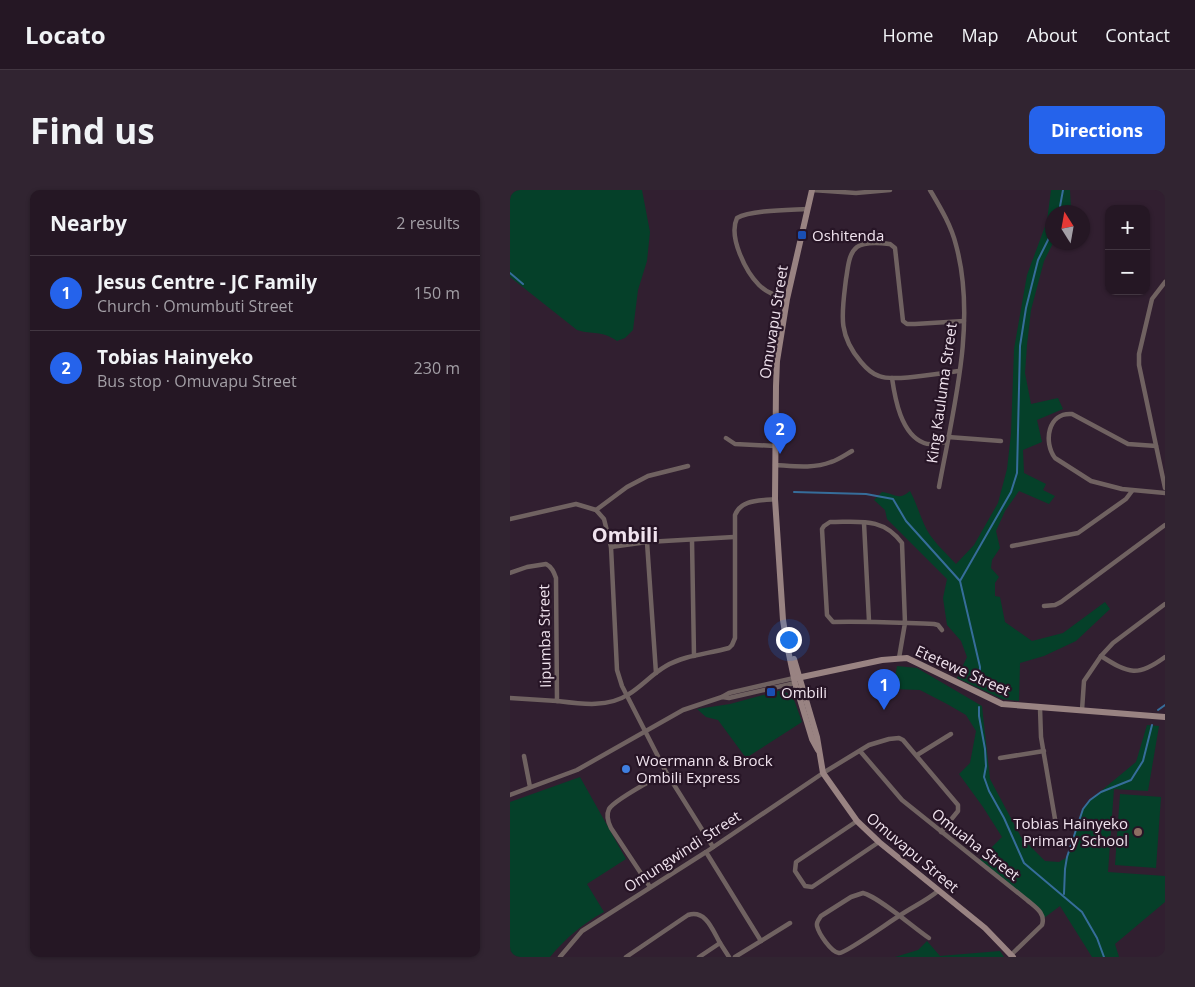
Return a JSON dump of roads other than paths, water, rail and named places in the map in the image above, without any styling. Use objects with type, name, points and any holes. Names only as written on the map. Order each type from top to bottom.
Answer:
[{"type":"street","points":[[812,190],[856,193],[890,190]]},
{"type":"street","name":"Omuvapu Street","points":[[812,190],[787,299],[777,361],[775,499],[783,620],[797,680],[817,737],[823,773],[856,821],[938,891],[985,928],[1012,956]]},
{"type":"street","name":"King Kauluma Street","points":[[930,190],[951,229],[956,243],[964,293],[964,334],[939,487]]},
{"type":"street","points":[[787,299],[772,294],[760,286],[747,269],[740,254],[734,225],[737,218],[747,214],[807,209]]},
{"type":"street","points":[[959,371],[892,378],[878,376],[863,364],[844,334],[842,325],[848,266],[854,248],[872,243],[890,244],[896,248],[903,321],[907,324],[964,321]]},
{"type":"street","points":[[1165,282],[1152,299],[1139,354],[1141,380],[1165,488]]},
{"type":"street","points":[[892,378],[897,410],[917,439],[927,444],[948,439],[1001,441]]},
{"type":"street","points":[[1156,446],[1134,445],[1123,442],[1072,414],[1061,415],[1051,427],[1048,438],[1055,458],[1091,481],[1109,487],[1132,491],[1165,493]]},
{"type":"street","points":[[726,438],[735,444],[775,446]]},
{"type":"street","points":[[775,465],[804,466],[830,463],[852,451]]},
{"type":"street","points":[[596,510],[627,487],[648,476],[688,466]]},
{"type":"street","points":[[1012,546],[1078,533],[1126,499],[1132,491]]},
{"type":"street","points":[[557,701],[596,704],[611,702],[627,696],[666,666],[732,646],[735,638],[735,515],[740,506],[750,502],[775,499]]},
{"type":"street","points":[[510,520],[576,504],[596,510],[604,518],[611,547],[617,670],[622,686],[666,772],[713,848]]},
{"type":"street","points":[[899,658],[905,623],[902,543],[896,534],[878,523],[830,522],[824,526],[823,537],[827,615],[833,622],[869,621],[905,623],[934,624],[938,625],[942,630]]},
{"type":"street","points":[[864,522],[869,621]]},
{"type":"street","points":[[1044,606],[1055,605],[1061,602],[1165,525]]},
{"type":"street","points":[[611,547],[648,542],[692,541],[734,537]]},
{"type":"street","points":[[692,541],[694,656]]},
{"type":"street","points":[[648,542],[656,673]]},
{"type":"street","name":"Iipumba Street","points":[[510,573],[527,567],[546,564],[552,568],[556,578],[557,701],[510,698]]},
{"type":"street","points":[[1082,710],[1084,680],[1101,656],[1113,643],[1165,604]]},
{"type":"street","points":[[1101,656],[1118,667],[1140,671],[1152,667],[1165,657]]},
{"type":"street","name":"Etetewe Street","points":[[510,795],[577,770],[683,710],[722,697],[729,698],[797,680],[834,673],[842,669],[899,658],[914,660],[1002,704],[1165,717]]},
{"type":"street","points":[[1040,708],[1044,751],[1055,819]]},
{"type":"street","points":[[941,832],[958,811],[958,804],[918,755],[951,734]]},
{"type":"street","name":"Omungwindi Street","points":[[560,957],[582,931],[713,848],[823,773],[860,751],[878,742],[900,738],[918,755]]},
{"type":"street","name":"Omuaha Street","points":[[860,751],[902,800],[1042,914],[1044,918],[1042,925],[1012,956]]},
{"type":"street","points":[[1000,758],[1044,751]]},
{"type":"street","points":[[524,756],[530,787]]},
{"type":"street","points":[[650,887],[611,828],[608,811],[621,799],[666,772]]},
{"type":"street","points":[[856,821],[796,862],[796,871],[805,886],[812,887],[879,842]]},
{"type":"street","points":[[706,852],[761,941]]},
{"type":"street","points":[[929,938],[899,916],[867,894],[858,893],[821,916],[817,926],[830,948],[834,952],[840,953],[850,948],[899,916],[938,891]]},
{"type":"street","points":[[626,957],[692,914],[702,916],[730,957]]},
{"type":"street","points":[[735,957],[790,923]]},
{"type":"street","points":[[700,957],[720,944]]},
{"type":"waterway","points":[[1060,205],[1063,190]]},
{"type":"waterway","points":[[960,581],[1011,492],[1017,473],[1020,346],[1026,308],[1038,260],[1045,246]]},
{"type":"waterway","points":[[510,273],[523,284]]},
{"type":"waterway","points":[[794,492],[866,494],[893,499],[906,521],[960,581],[980,667],[979,684]]},
{"type":"waterway","points":[[1158,710],[1165,705]]},
{"type":"waterway","points":[[979,707],[985,749],[986,766],[984,777],[1024,863],[1082,912],[1097,938],[1104,957]]},
{"type":"waterway","points":[[1064,894],[1067,857],[1083,809],[1090,800],[1101,792],[1131,780],[1143,761],[1152,725]]},
{"type":"place","name":"Oshitenda","points":[[802,235]]},
{"type":"place","name":"Tobias Hainyeko","points":[[780,454]]},
{"type":"place","name":"Ombili","points":[[771,692]]},
{"type":"place","name":"Jesus Centre - JC Family","points":[[884,710]]},
{"type":"place","name":"Woermann & Brock Ombili Express","points":[[626,769]]},
{"type":"place","name":"Tobias Hainyeko Primary School","points":[[1138,832]]},
{"type":"district","name":"Ombili","points":[[625,534]]}]
